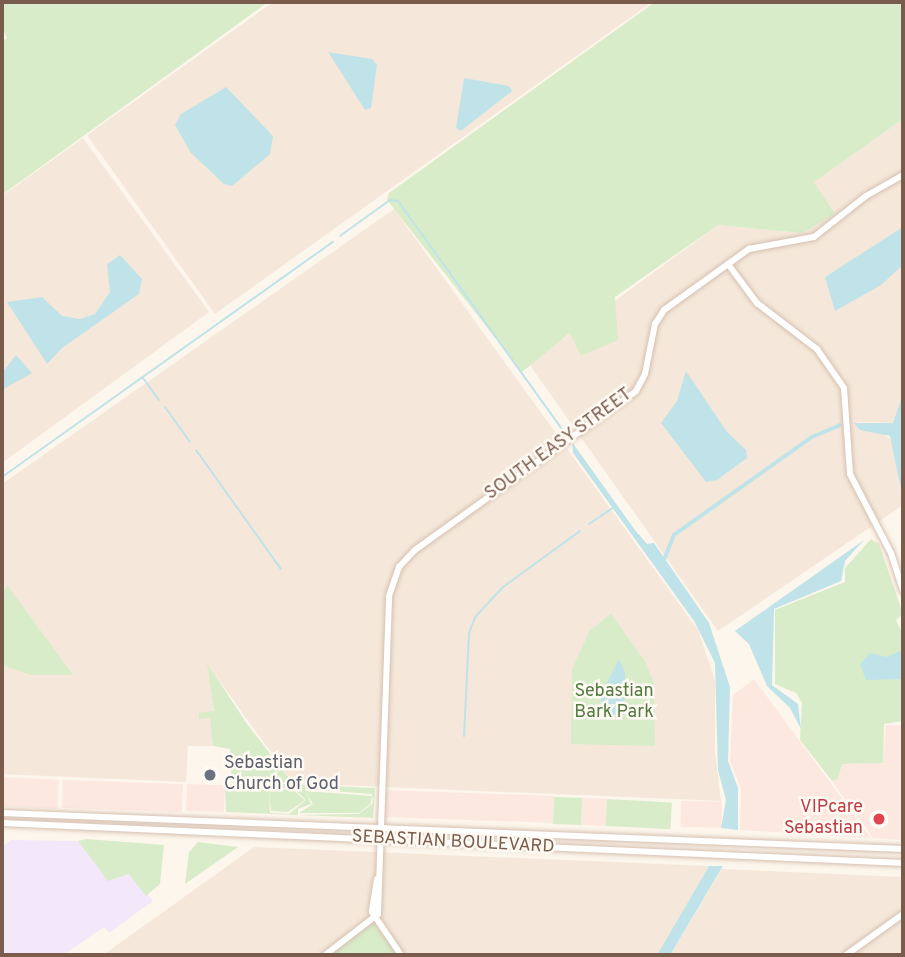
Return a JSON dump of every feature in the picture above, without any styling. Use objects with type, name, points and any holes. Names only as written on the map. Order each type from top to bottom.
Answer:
[{"type":"main road","name":"SOUTH EASY STREET","points":[[374,919],[389,596],[399,567],[415,550],[636,391],[646,373],[659,316],[758,244],[814,237],[866,196],[903,175]]},
{"type":"main road","points":[[728,264],[757,303],[807,340],[840,381],[847,402],[850,474],[891,553],[903,591]]},
{"type":"main road","name":"SEBASTIAN BOULEVARD","points":[[2,813],[379,825],[903,849]]},
{"type":"main road","name":"SEBASTIAN BOULEVARD","points":[[2,823],[903,863]]},
{"type":"main road","points":[[846,955],[903,914]]},
{"type":"main road","points":[[324,955],[374,919],[401,955]]},
{"type":"shaded area","points":[[273,2],[652,2],[215,314],[87,135]]},
{"type":"shaded area","points":[[903,119],[903,393],[893,423],[857,422],[860,430],[879,432],[892,440],[903,505],[718,631],[529,364],[718,225],[802,233],[834,214],[813,182]]},
{"type":"shaded area","points":[[83,138],[209,312],[2,463],[2,196]]},
{"type":"shaded area","points":[[394,209],[698,630],[715,680],[715,752],[721,801],[293,783],[208,665],[214,712],[200,719],[210,718],[213,746],[188,746],[186,782],[2,774],[2,484]]},
{"type":"shaded area","points":[[754,679],[871,838],[740,830],[741,789],[730,761],[733,695]]},
{"type":"shaded area","points":[[886,725],[903,726],[903,840],[873,838],[832,781],[838,779],[842,764],[883,763]]},
{"type":"shaded area","points":[[2,777],[59,780],[57,809],[2,806]]},
{"type":"shaded area","points":[[63,780],[183,784],[182,812],[62,808]]},
{"type":"shaded area","points":[[187,784],[225,785],[224,812],[186,811]]},
{"type":"shaded area","points":[[384,790],[554,796],[553,823],[383,817]]},
{"type":"shaded area","points":[[582,798],[607,799],[606,826],[581,825]]},
{"type":"shaded area","points":[[681,801],[722,802],[722,828],[681,827]]},
{"type":"shaded area","points":[[11,840],[78,841],[108,880],[129,873],[153,901],[109,933],[104,927],[63,955],[2,955],[2,847]]},
{"type":"shaded area","points":[[254,847],[709,866],[657,955],[103,955]]},
{"type":"shaded area","points":[[722,869],[903,877],[903,955],[670,955]]},
{"type":"green space","points":[[2,2],[268,2],[2,195],[2,42],[7,38],[2,28]]},
{"type":"green space","points":[[655,2],[903,2],[903,119],[814,182],[835,214],[802,233],[718,225],[615,297],[618,340],[581,356],[570,333],[522,372],[387,200],[389,193]]},
{"type":"green space","points":[[871,539],[879,544],[903,614],[896,620],[903,634],[903,721],[884,724],[883,763],[842,764],[838,779],[832,781],[800,740],[802,703],[796,693],[775,684],[775,610],[845,582],[845,568]]},
{"type":"green space","points":[[8,586],[73,675],[31,675],[2,665],[2,591]]},
{"type":"green space","name":"Sebastian Bark Park","points":[[611,614],[645,661],[654,682],[655,746],[571,744],[572,669],[590,630]]},
{"type":"green space","points":[[207,663],[247,724],[293,783],[232,782],[230,749],[213,746],[210,718],[199,719],[199,713],[214,711]]},
{"type":"green space","points":[[290,784],[375,788],[373,818],[299,815],[359,814],[373,803],[372,794],[305,789],[311,804],[298,809],[298,815],[226,812],[225,785]],"holes":[[[269,788],[293,788],[306,800],[289,814],[270,813]]]},
{"type":"green space","points":[[292,789],[305,800],[288,812],[271,811],[269,790]]},
{"type":"green space","points":[[305,791],[372,796],[371,803],[359,813],[299,813],[313,804]]},
{"type":"green space","points":[[554,797],[582,798],[581,825],[553,824]]},
{"type":"green space","points":[[607,799],[672,802],[670,829],[606,826]]},
{"type":"green space","points":[[86,839],[164,845],[160,884],[146,896],[129,874],[108,881],[78,841]]},
{"type":"green space","points":[[198,842],[238,847],[185,884],[189,852]]},
{"type":"green space","points":[[374,923],[399,955],[327,955],[371,924]]},
{"type":"water","points":[[328,52],[372,59],[377,65],[371,108],[365,110]]},
{"type":"water","points":[[464,78],[509,86],[512,91],[461,131],[456,128]]},
{"type":"water","points":[[226,87],[273,136],[270,154],[232,186],[224,184],[191,153],[175,125],[181,114]]},
{"type":"water","points":[[903,227],[903,265],[881,285],[835,311],[825,277]]},
{"type":"water","points":[[120,255],[142,279],[139,294],[62,348],[47,364],[7,302],[42,297],[62,316],[80,319],[95,314],[110,292],[107,264]]},
{"type":"water","points":[[16,355],[32,373],[2,390],[2,373]]},
{"type":"water","points":[[686,371],[727,432],[746,450],[747,458],[717,480],[706,482],[661,423],[677,401]]},
{"type":"water","points":[[903,393],[901,490],[890,436],[860,430],[854,423],[893,423]]},
{"type":"water","points":[[572,442],[645,544],[654,543],[709,623],[730,687],[728,761],[738,788],[738,830],[721,828],[726,800],[718,770],[715,663],[694,621],[573,453]]},
{"type":"water","points":[[864,540],[845,561],[841,581],[774,609],[772,685],[798,704],[801,729],[790,708],[767,686],[749,644],[735,631]]},
{"type":"water","points":[[903,650],[903,679],[866,680],[860,664],[870,653],[886,657]]},
{"type":"water","points":[[619,659],[625,672],[625,697],[622,707],[613,716],[606,715],[600,696]]},
{"type":"water","points":[[709,866],[723,866],[670,955],[657,955]]},
{"type":"waterway","points":[[340,236],[390,200],[398,201],[567,436]]},
{"type":"waterway","points":[[2,477],[333,242]]},
{"type":"waterway","points":[[143,378],[159,400]]},
{"type":"waterway","points":[[165,407],[190,442]]},
{"type":"waterway","points":[[664,560],[674,535],[812,437],[840,425]]},
{"type":"waterway","points":[[196,450],[281,569]]},
{"type":"waterway","points":[[589,524],[614,507]]},
{"type":"waterway","points":[[464,736],[469,633],[475,617],[503,587],[580,531]]},
{"type":"waterway","points":[[638,535],[648,547]]},
{"type":"place","name":"Sebastian Church of God","points":[[210,775]]},
{"type":"place","name":"VIPcare Sebastian","points":[[879,819]]}]
